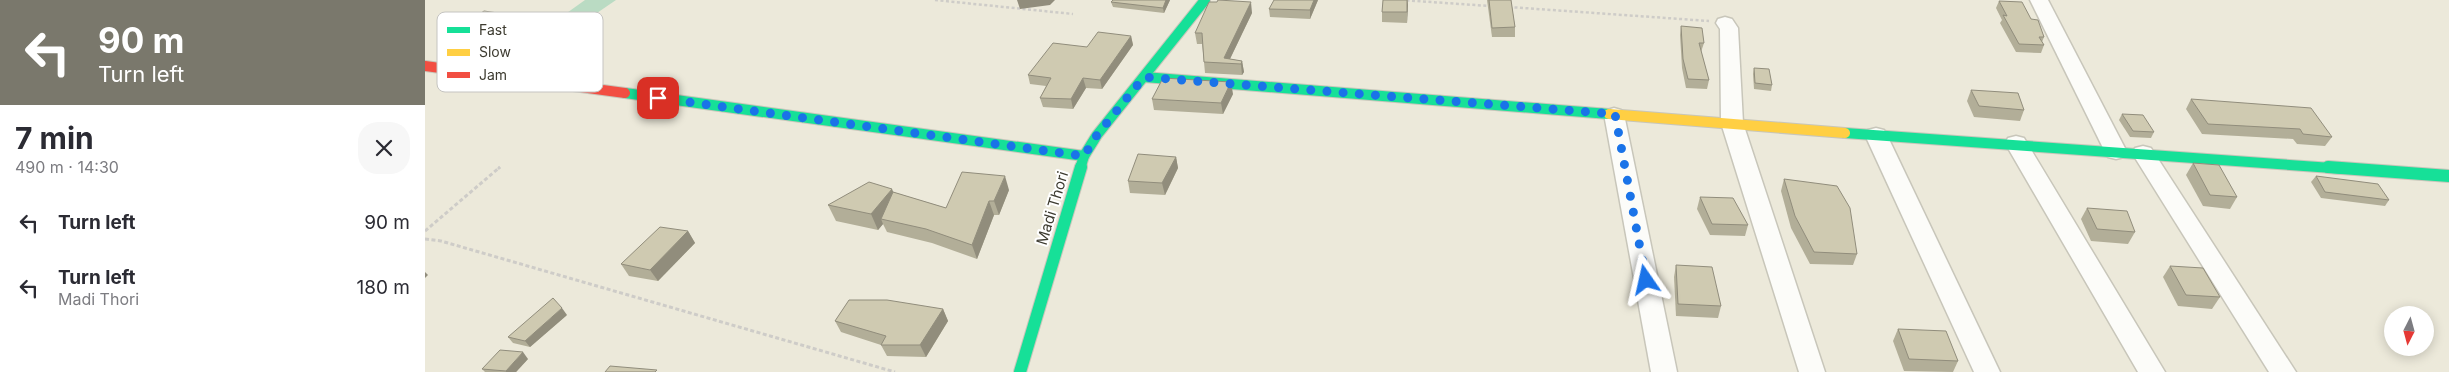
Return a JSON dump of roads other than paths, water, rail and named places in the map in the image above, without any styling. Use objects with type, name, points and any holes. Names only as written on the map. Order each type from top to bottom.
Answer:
[{"type":"street","name":"Madi Thori","points":[[1020,372],[1084,156],[1097,135],[1205,0]]},
{"type":"street","points":[[2039,0],[2116,152]]},
{"type":"street","points":[[1725,24],[1729,28],[1732,123],[1812,372]]},
{"type":"street","points":[[1144,77],[2449,176]]},
{"type":"street","points":[[603,90],[1084,156]]},
{"type":"street","points":[[1615,114],[1664,372]]},
{"type":"street","points":[[1876,134],[1987,372]]},
{"type":"street","points":[[2016,143],[2152,372]]},
{"type":"street","points":[[2143,153],[2283,372]]}]
